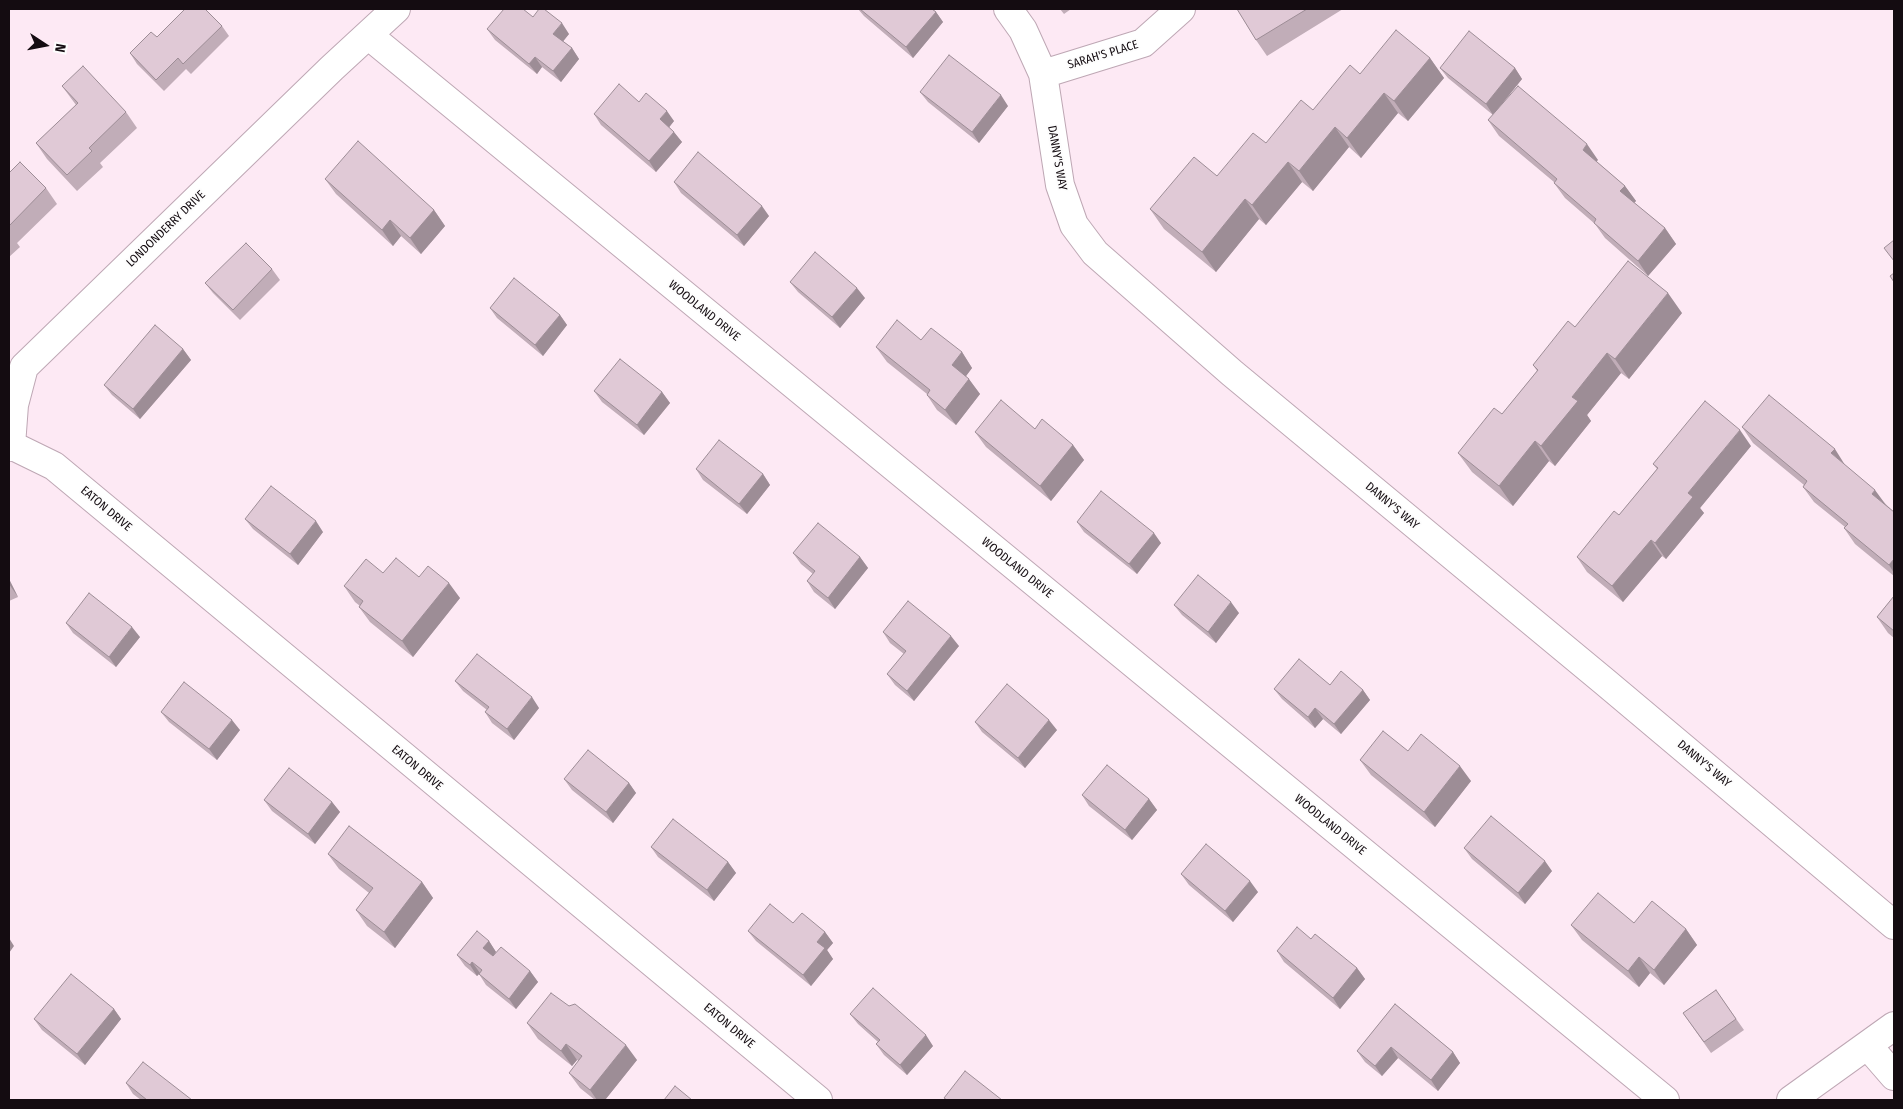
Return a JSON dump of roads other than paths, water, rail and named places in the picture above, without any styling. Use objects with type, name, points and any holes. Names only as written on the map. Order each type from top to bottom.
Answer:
[{"type":"street","points":[[368,35],[396,9]]},
{"type":"street","name":"DANNY'S WAY","points":[[1008,9],[1023,30],[1042,74],[1060,185],[1074,225],[1095,253],[1232,373],[1605,682],[1894,925]]},
{"type":"street","name":"SARAH'S PLACE","points":[[1042,74],[1143,43],[1181,9]]},
{"type":"street","name":"LONDONDERRY DRIVE","points":[[10,446],[14,404],[24,367],[368,35]]},
{"type":"street","name":"WOODLAND DRIVE","points":[[368,35],[1665,1100]]},
{"type":"street","name":"EATON DRIVE","points":[[10,446],[54,466],[818,1100]]},
{"type":"street","points":[[1791,1100],[1894,1026]]},
{"type":"street","points":[[1868,1046],[1894,1076]]}]
